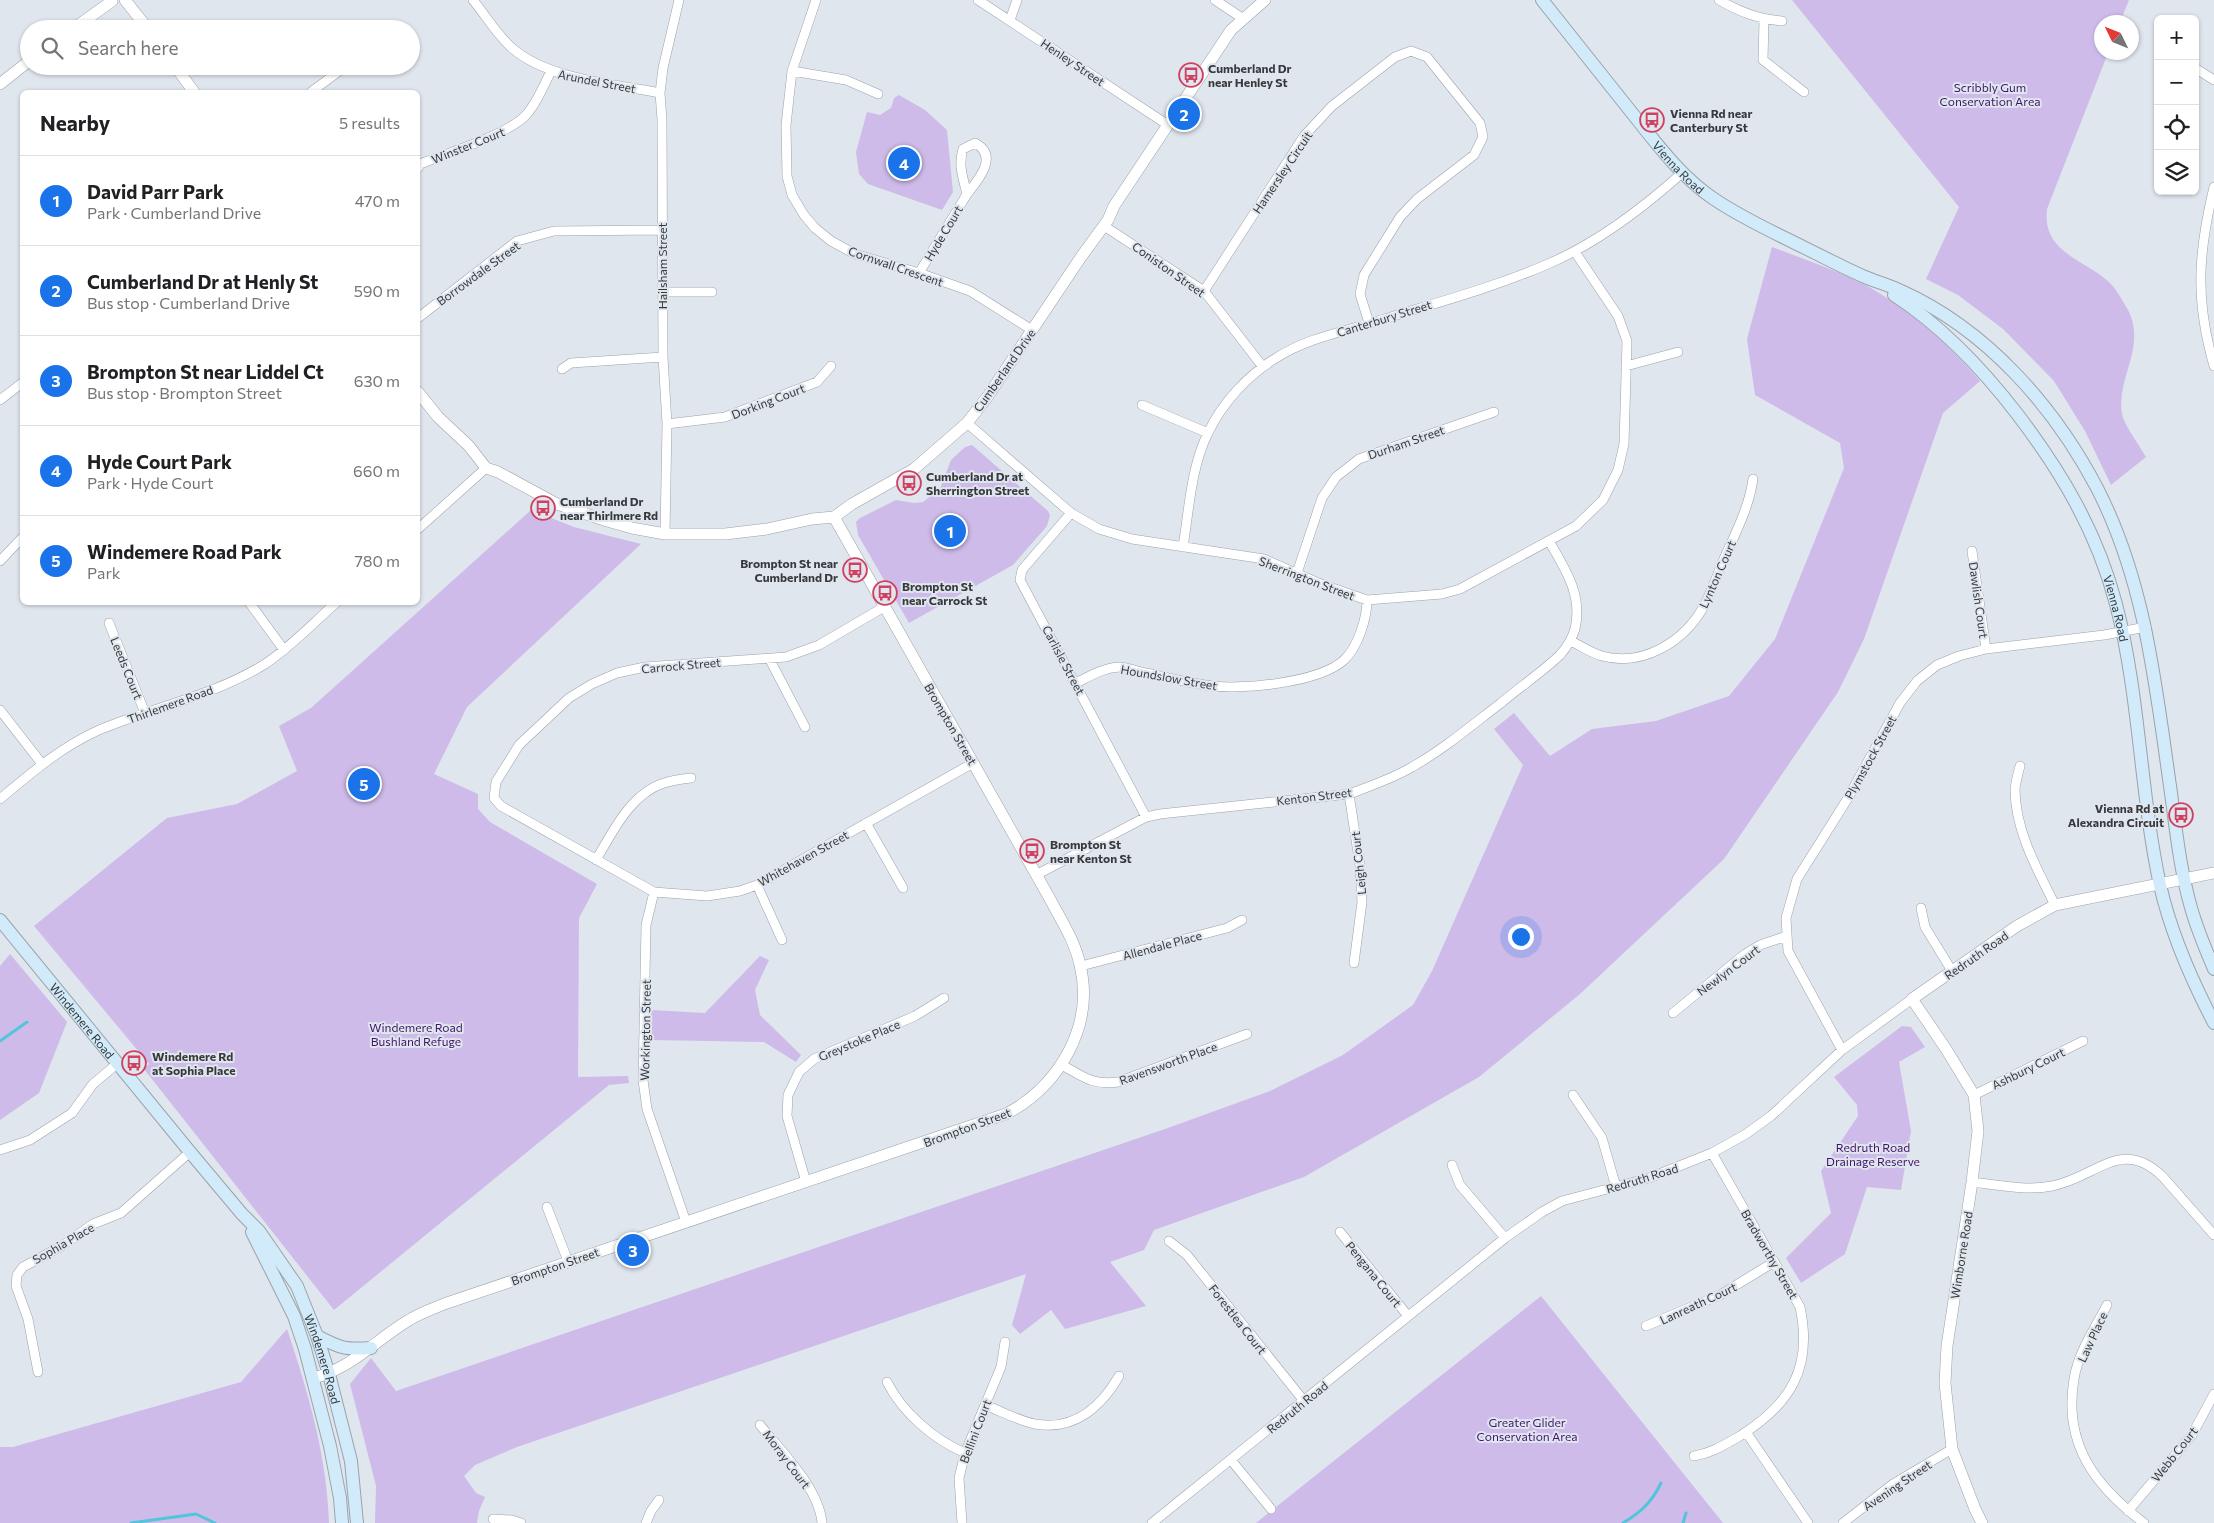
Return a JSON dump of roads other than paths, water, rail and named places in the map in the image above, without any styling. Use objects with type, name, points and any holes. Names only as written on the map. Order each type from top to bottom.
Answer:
[{"type":"main road","name":"Vienna Road","points":[[1542,0],[1682,173],[1708,195],[1740,215],[1864,276],[1902,291],[1963,328],[2012,370],[2045,408],[2097,488],[2135,584],[2146,627],[2184,880],[2197,925],[2214,969]]},
{"type":"main road","name":"Vienna Road","points":[[1864,276],[1924,316],[1962,350],[1994,384],[2045,450],[2062,476],[2090,532],[2105,569],[2122,632],[2160,885],[2181,955],[2214,1023]]},
{"type":"main road","name":"Windemere Road","points":[[0,920],[190,1152],[242,1214],[260,1231],[297,1286],[317,1336],[329,1374],[351,1461],[357,1523]]},
{"type":"main road","name":"Windemere Road","points":[[242,1214],[294,1316],[314,1378],[330,1446],[340,1498],[342,1523]]},
{"type":"main road","points":[[317,1336],[338,1347],[350,1350],[371,1348]]},
{"type":"street","points":[[85,20],[112,0],[117,3],[125,0],[141,20]]},
{"type":"street","name":"Arundel Street","points":[[473,0],[512,48],[531,61],[551,71],[660,93]]},
{"type":"street","name":"Hailsham Street","points":[[665,534],[667,424],[663,357],[662,120],[660,93],[663,68],[679,0]]},
{"type":"street","name":"Cornwall Crescent","points":[[816,0],[792,71],[786,125],[787,176],[792,195],[804,215],[815,228],[831,241],[855,254],[919,273],[970,291],[1032,330]]},
{"type":"street","name":"Henley Street","points":[[978,0],[1168,125]]},
{"type":"street","points":[[1010,20],[1017,0]]},
{"type":"street","points":[[1215,0],[1242,18]]},
{"type":"street","name":"Cumberland Drive","points":[[420,394],[438,417],[469,446],[486,468],[498,472],[557,504],[632,528],[665,534],[724,534],[768,529],[812,519],[834,517],[914,469],[967,423],[988,396],[1093,238],[1104,226],[1114,206],[1219,48],[1242,18],[1265,0]]},
{"type":"street","points":[[1719,0],[1740,12],[1764,20],[1782,21]]},
{"type":"street","points":[[1764,20],[1763,60],[1804,92]]},
{"type":"street","name":"Hamersley Circuit","points":[[1204,291],[1304,136],[1332,106],[1394,57],[1411,51],[1427,58],[1480,123],[1483,137],[1474,155],[1411,205],[1400,217],[1364,274],[1360,294],[1369,323]]},
{"type":"street","points":[[0,84],[20,69]]},
{"type":"street","name":"Winster Court","points":[[420,164],[509,129],[524,117],[536,103],[551,71]]},
{"type":"street","points":[[792,71],[846,80],[878,94]]},
{"type":"street","points":[[2199,71],[2214,80]]},
{"type":"street","points":[[182,75],[193,90]]},
{"type":"street","points":[[315,90],[334,75]]},
{"type":"street","name":"Hyde Court","points":[[919,273],[967,194],[984,172],[987,161],[984,152],[975,143],[963,149],[960,158],[960,168],[967,194]]},
{"type":"street","name":"Canterbury Street","points":[[1183,548],[1196,468],[1208,433],[1228,402],[1263,367],[1295,348],[1510,279],[1575,252],[1621,221],[1682,173]]},
{"type":"street","points":[[2214,187],[2204,230],[2200,278],[2201,304],[2214,366]]},
{"type":"street","name":"Coniston Street","points":[[1104,226],[1204,291],[1263,367]]},
{"type":"street","name":"Borrowdale Street","points":[[420,316],[517,241],[554,231],[662,230]]},
{"type":"street","name":"Sherrington Street","points":[[967,423],[1071,512],[1099,529],[1132,539],[1264,559],[1321,584],[1367,600],[1442,594],[1460,589],[1576,526],[1603,500],[1618,470],[1624,444],[1627,341],[1618,316],[1575,252]]},
{"type":"street","points":[[662,292],[712,292]]},
{"type":"street","points":[[1626,366],[1678,352]]},
{"type":"street","points":[[562,369],[571,363],[663,357]]},
{"type":"street","name":"Dorking Court","points":[[667,424],[725,417],[817,382],[831,366]]},
{"type":"street","points":[[0,400],[20,385]]},
{"type":"street","points":[[1142,405],[1208,433]]},
{"type":"street","name":"Durham Street","points":[[1297,572],[1322,498],[1336,478],[1359,459],[1494,412]]},
{"type":"street","points":[[420,527],[486,468]]},
{"type":"street","name":"Lynton Court","points":[[1571,642],[1602,656],[1626,658],[1649,654],[1671,643],[1704,607],[1750,500],[1752,479]]},
{"type":"street","name":"Carlisle Street","points":[[1071,512],[1022,570],[1020,580],[1146,817]]},
{"type":"street","name":"Brompton Street","points":[[314,1378],[329,1374],[351,1363],[420,1314],[568,1261],[1006,1114],[1036,1095],[1053,1078],[1062,1065],[1074,1040],[1081,1016],[1083,991],[1081,966],[1074,945],[834,517]]},
{"type":"street","points":[[0,561],[20,540]]},
{"type":"street","points":[[1549,541],[1572,581],[1577,602],[1575,628],[1571,642]]},
{"type":"street","name":"Dawlish Court","points":[[1972,551],[1986,649]]},
{"type":"street","name":"Houndslow Street","points":[[1076,683],[1103,669],[1120,667],[1207,686],[1252,687],[1266,686],[1330,670],[1345,660],[1354,648],[1367,608],[1367,600]]},
{"type":"street","points":[[251,605],[284,650]]},
{"type":"street","name":"Thirlemere Road","points":[[0,799],[42,764],[73,743],[100,730],[245,675],[284,650],[334,605]]},
{"type":"street","name":"Carrock Street","points":[[494,798],[496,782],[519,745],[569,698],[592,684],[616,673],[645,667],[770,660],[786,657],[819,645],[884,607]]},
{"type":"street","name":"Leeds Court","points":[[109,622],[145,713]]},
{"type":"street","name":"Plymstock Street","points":[[1842,1050],[1788,951],[1786,918],[1797,879],[1848,798],[1900,703],[1917,681],[1937,665],[1960,656],[1986,649],[2122,632],[2146,627]]},
{"type":"street","name":"Kenton Street","points":[[1036,875],[1146,817],[1349,794],[1377,784],[1410,768],[1444,747],[1542,670],[1571,642]]},
{"type":"street","points":[[770,660],[805,727]]},
{"type":"street","points":[[0,710],[42,764]]},
{"type":"street","name":"Whitehaven Street","points":[[494,798],[501,806],[654,892],[707,896],[756,885],[973,763]]},
{"type":"street","points":[[2020,766],[2015,788],[2018,814],[2028,849],[2055,906]]},
{"type":"street","points":[[596,860],[623,814],[643,796],[663,783],[691,778]]},
{"type":"street","name":"Leigh Court","points":[[1349,794],[1360,866],[1362,902],[1354,963]]},
{"type":"street","points":[[866,823],[903,888]]},
{"type":"street","name":"Redruth Road","points":[[1152,1523],[1505,1238],[1542,1212],[1562,1201],[1649,1178],[1712,1153],[1746,1134],[1771,1116],[1842,1050],[1912,998],[2017,926],[2055,906],[2214,873]]},
{"type":"street","points":[[756,885],[782,940]]},
{"type":"street","name":"Workington Street","points":[[654,892],[646,925],[643,1080],[648,1109],[686,1222]]},
{"type":"street","points":[[1921,908],[1925,927],[1952,971]]},
{"type":"street","name":"Allendale Place","points":[[1081,966],[1227,928],[1242,920]]},
{"type":"street","name":"Newlyn Court","points":[[1673,1013],[1744,954],[1760,945],[1787,936]]},
{"type":"street","name":"Greystoke Place","points":[[806,1182],[787,1116],[788,1095],[799,1072],[814,1058],[915,1016],[944,998]]},
{"type":"street","name":"Wimborne Road","points":[[1912,998],[1974,1095],[1978,1131],[1947,1346],[1945,1383],[1952,1449],[1982,1523]]},
{"type":"street","name":"Ravensworth Place","points":[[1062,1065],[1092,1082],[1101,1084],[1118,1082],[1247,1034]]},
{"type":"street","name":"Ashbury Court","points":[[1974,1095],[2083,1041]]},
{"type":"street","points":[[0,1150],[30,1140],[72,1113],[93,1084],[118,1063]]},
{"type":"street","points":[[1572,1095],[1602,1138],[1616,1186]]},
{"type":"street","name":"Sophia Place","points":[[38,1372],[28,1319],[16,1286],[17,1276],[23,1267],[62,1246],[93,1224],[121,1214],[190,1152]]},
{"type":"street","name":"Bradworthy Street","points":[[1694,1456],[1711,1453],[1766,1418],[1784,1400],[1793,1385],[1804,1351],[1805,1329],[1800,1307],[1787,1280],[1774,1262],[1712,1153]]},
{"type":"street","points":[[1972,1182],[2034,1189],[2069,1182],[2117,1160],[2138,1160],[2159,1173],[2214,1236]]},
{"type":"street","points":[[1452,1165],[1460,1185],[1505,1238]]},
{"type":"street","points":[[547,1207],[568,1261]]},
{"type":"street","name":"Pengana Court","points":[[1340,1232],[1408,1316]]},
{"type":"street","name":"Forestlea Court","points":[[1169,1241],[1188,1254],[1304,1401]]},
{"type":"street","name":"Lanreath Court","points":[[1646,1326],[1720,1295],[1774,1262]]},
{"type":"street","name":"Law Place","points":[[2107,1305],[2080,1359],[2074,1379],[2075,1429],[2082,1454],[2093,1474],[2128,1511],[2144,1523]]},
{"type":"street","name":"Bellini Court","points":[[962,1523],[959,1478],[965,1453],[1001,1366],[1005,1342]]},
{"type":"street","points":[[985,1405],[1034,1424],[1056,1426],[1077,1420],[1095,1408],[1108,1394],[1118,1376]]},
{"type":"street","points":[[887,1382],[895,1397],[933,1436],[965,1453]]},
{"type":"street","name":"Webb Court","points":[[2128,1511],[2192,1435],[2214,1394]]},
{"type":"street","name":"Moray Court","points":[[760,1424],[806,1482],[815,1499],[822,1523]]},
{"type":"street","points":[[1746,1432],[1808,1523]]},
{"type":"street","name":"Avening Street","points":[[1842,1523],[1893,1484],[1952,1449]]},
{"type":"street","points":[[1231,1460],[1271,1509]]},
{"type":"street","points":[[646,1523],[651,1511],[659,1500]]},
{"type":"street","points":[[493,1519],[512,1520],[521,1523]]},
{"type":"waterway","points":[[0,1041],[27,1022]]},
{"type":"waterway","points":[[1623,1523],[1645,1506],[1654,1496],[1661,1483]]},
{"type":"waterway","points":[[1683,1523],[1686,1513]]},
{"type":"waterway","points":[[131,1523],[196,1514],[215,1523]]},
{"type":"place","name":"Cumberland Dr near Henley St","points":[[1191,75]]},
{"type":"place","name":"Cumberland Dr at Henly St","points":[[1184,114]]},
{"type":"place","name":"Vienna Rd near Canterbury St","points":[[1652,120]]},
{"type":"place","name":"Hyde Court Park","points":[[904,163]]},
{"type":"place","name":"Cumberland Dr at Sherrington Street","points":[[909,483]]},
{"type":"place","name":"Cumberland Dr near Thirlmere Rd","points":[[543,508]]},
{"type":"place","name":"David Parr Park","points":[[950,531]]},
{"type":"place","name":"Brompton St near Cumberland Dr","points":[[855,570]]},
{"type":"place","name":"Brompton St near Carrock St","points":[[885,593]]},
{"type":"place","name":"Windemere Road Park","points":[[364,784]]},
{"type":"place","name":"Vienna Rd at Alexandra Circuit","points":[[2181,815]]},
{"type":"place","name":"Brompton St near Kenton St","points":[[1032,851]]},
{"type":"place","name":"Windemere Rd at Sophia Place","points":[[134,1063]]},
{"type":"place","name":"Brompton St near Liddel Ct","points":[[633,1250]]},
{"type":"park label","name":"Scribbly Gum Conservation Area","points":[[1990,94]]},
{"type":"park label","name":"Windemere Road Bushland Refuge","points":[[416,1034]]},
{"type":"park label","name":"Redruth Road Drainage Reserve","points":[[1873,1154]]},
{"type":"park label","name":"Greater Glider Conservation Area","points":[[1527,1429]]}]
